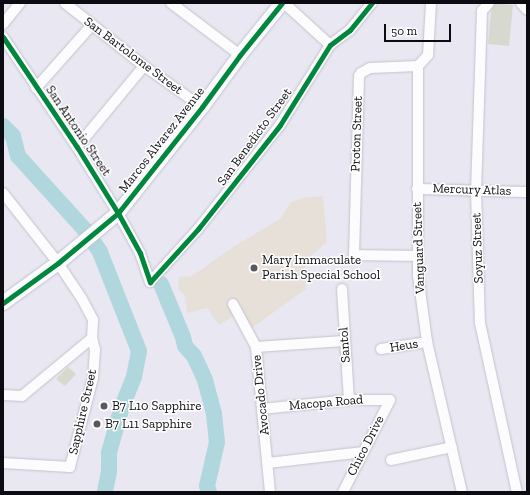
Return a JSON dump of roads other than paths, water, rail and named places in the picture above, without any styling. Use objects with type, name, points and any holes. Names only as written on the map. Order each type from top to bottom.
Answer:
[{"type":"main road","name":"Marcos Alvarez Avenue","points":[[3,303],[58,263],[118,213],[202,107],[240,55],[283,3]]},
{"type":"street","points":[[3,24],[20,3]]},
{"type":"street","name":"San Bartolome Street","points":[[65,3],[144,66],[202,107]]},
{"type":"street","points":[[171,3],[240,55]]},
{"type":"street","points":[[283,3],[330,45]]},
{"type":"street","name":"San Benedicto Street","points":[[150,282],[198,230],[272,137],[316,70],[330,45],[350,30],[372,3]]},
{"type":"street","points":[[418,66],[428,55],[431,3]]},
{"type":"street","name":"Soyuz Street","points":[[489,3],[482,11],[476,191],[480,323],[517,492]]},
{"type":"street","points":[[521,3],[527,10]]},
{"type":"street","points":[[36,88],[92,25]]},
{"type":"street","name":"San Antonio Street","points":[[3,37],[77,147],[118,213],[140,253],[150,282]]},
{"type":"street","points":[[77,147],[144,66]]},
{"type":"street","name":"Vanguard Street","points":[[418,66],[417,256],[420,297],[427,342],[462,492]]},
{"type":"street","name":"Proton Street","points":[[417,256],[354,255],[359,76],[361,73],[370,68],[418,66]]},
{"type":"street","name":"Mercury Atlas","points":[[417,189],[527,192]]},
{"type":"street","name":"Sapphire Street","points":[[3,463],[70,467],[93,378],[95,350],[92,338],[92,320],[82,299],[58,263],[4,197]]},
{"type":"street","name":"Santol","points":[[342,289],[344,341],[349,400]]},
{"type":"street","name":"Avocado Drive","points":[[233,304],[256,347],[270,492]]},
{"type":"street","points":[[3,395],[22,396],[92,338]]},
{"type":"street","points":[[256,347],[344,341]]},
{"type":"street","name":"Heus","points":[[381,349],[427,342]]},
{"type":"street","name":"Macopa Road","points":[[262,409],[349,400],[390,400]]},
{"type":"street","name":"Chico Drive","points":[[343,492],[390,400]]},
{"type":"street","points":[[391,460],[452,447]]},
{"type":"street","points":[[268,463],[363,452]]},
{"type":"waterway","points":[[3,126],[13,136],[18,156],[86,231],[100,252],[139,351],[134,377],[122,406],[109,453],[109,471],[105,492]]},
{"type":"waterway","points":[[161,284],[183,337],[185,346],[194,356],[205,380],[214,414],[217,442],[207,486],[209,492]]},
{"type":"place","name":"Mary Immaculate Parish Special School","points":[[254,268]]},
{"type":"place","name":"B7 L10 Sapphire","points":[[104,406]]},
{"type":"place","name":"B7 L11 Sapphire","points":[[97,424]]}]
